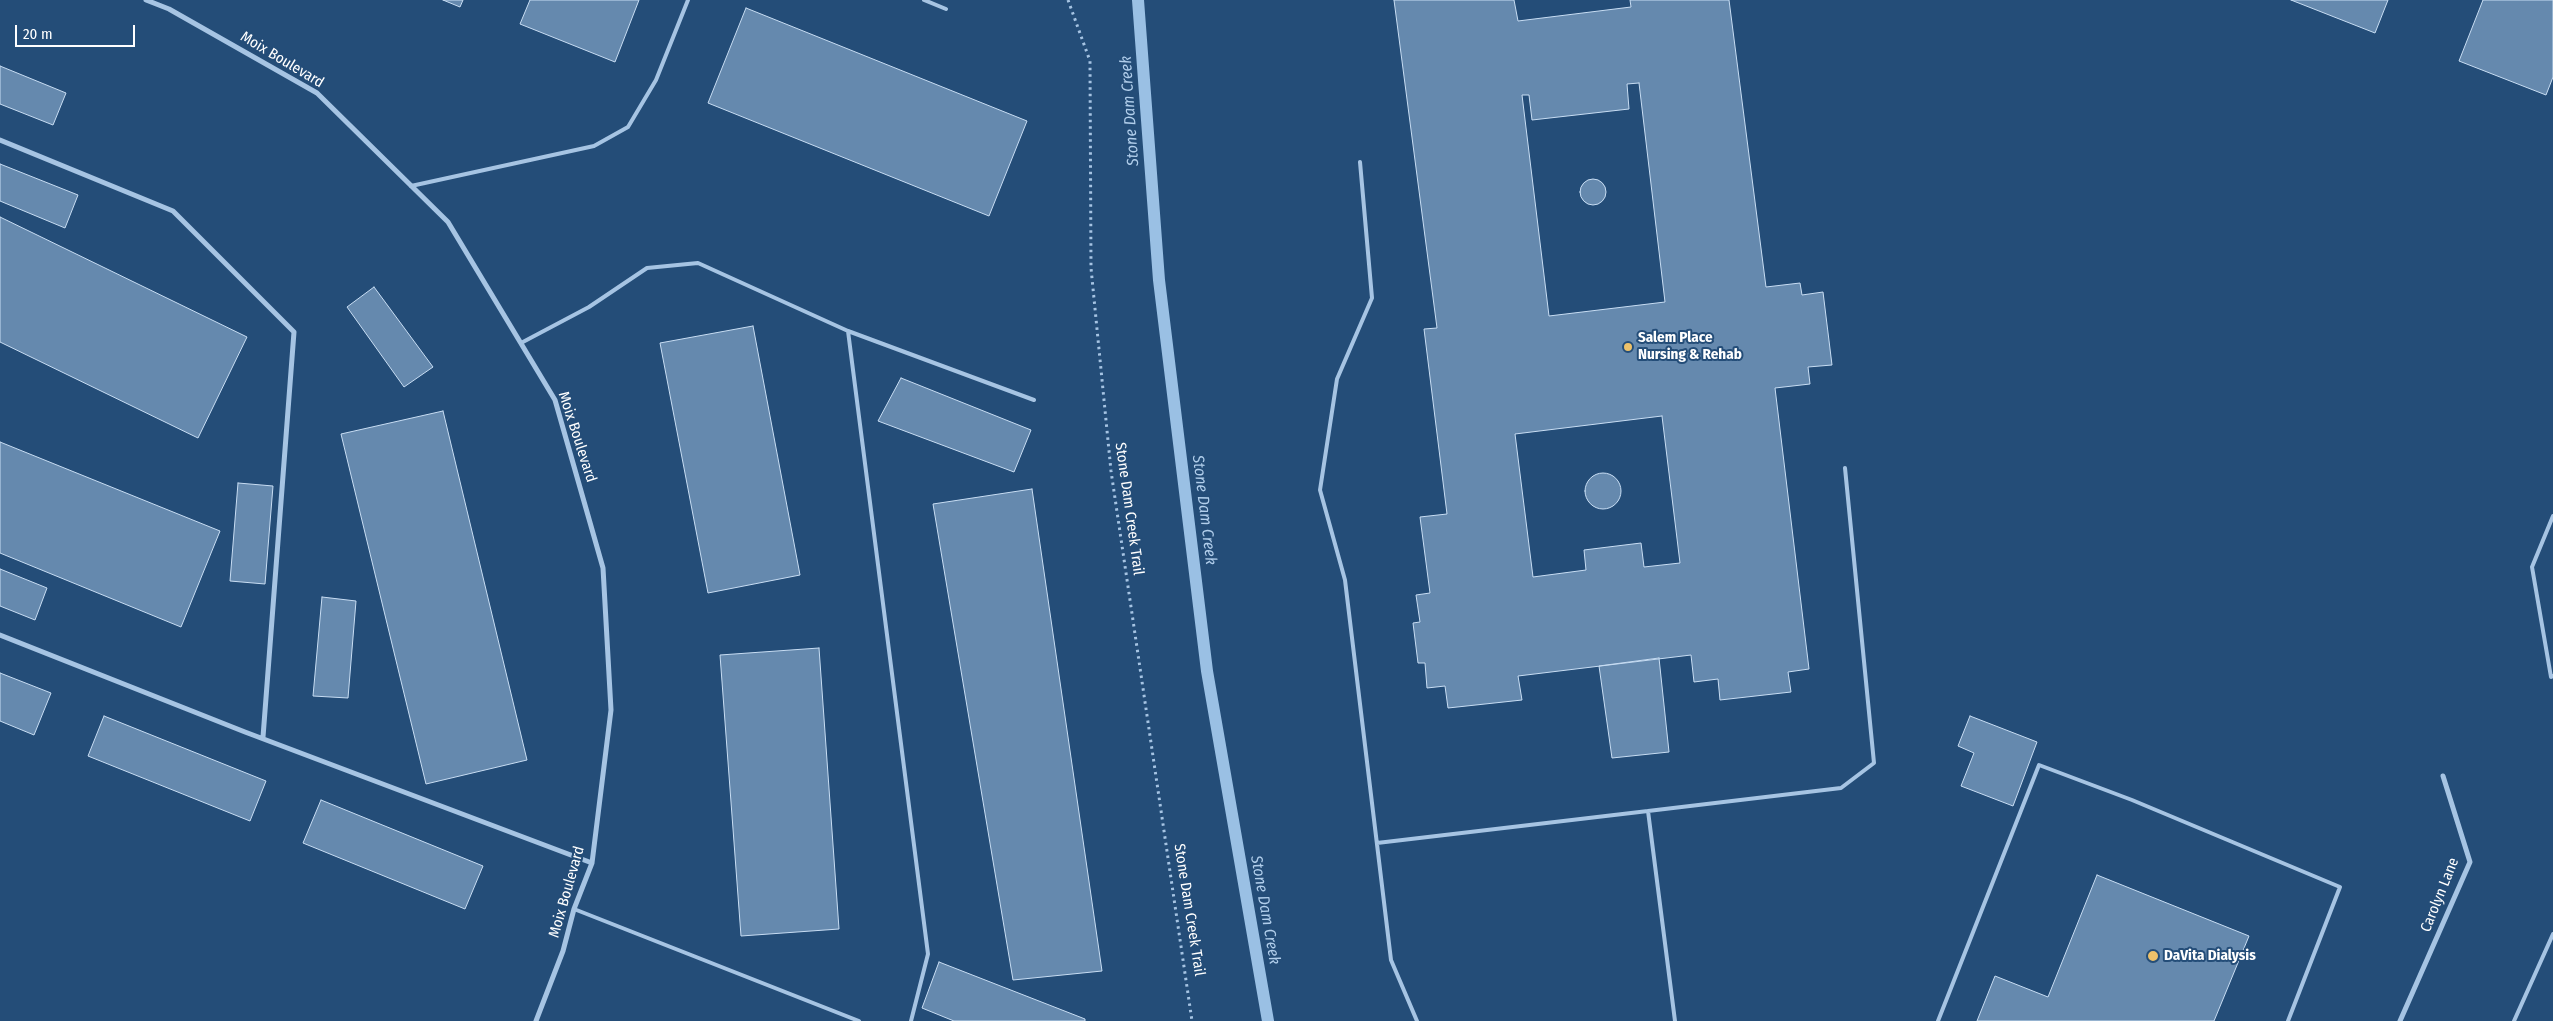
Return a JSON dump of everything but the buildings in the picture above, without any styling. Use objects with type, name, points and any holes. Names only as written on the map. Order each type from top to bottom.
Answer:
[{"type":"street","name":"Moix Boulevard","points":[[146,0],[169,9],[316,94],[448,222],[555,400],[603,568],[611,710],[592,863],[574,909],[563,951],[536,1021]]},
{"type":"street","points":[[0,140],[173,211],[294,332],[263,737]]},
{"type":"street","points":[[0,635],[592,863]]},
{"type":"street","name":"Carolyn Lane","points":[[2400,1021],[2470,862],[2443,776]]},
{"type":"lane","points":[[411,186],[594,146],[628,127],[656,80],[688,0]]},
{"type":"lane","points":[[924,0],[946,9]]},
{"type":"lane","points":[[1360,162],[1372,298],[1337,378],[1320,490],[1345,580],[1391,960],[1417,1021]]},
{"type":"lane","points":[[521,343],[589,307],[647,268],[698,263],[790,303],[848,331],[1034,400]]},
{"type":"lane","points":[[848,331],[928,954],[911,1021]]},
{"type":"lane","points":[[1377,843],[1841,788],[1874,763],[1845,468]]},
{"type":"lane","points":[[2553,516],[2532,567],[2551,676],[2553,676]]},
{"type":"lane","points":[[1938,1021],[2039,765],[2132,800],[2340,887],[2288,1021]]},
{"type":"lane","points":[[1648,811],[1675,1021]]},
{"type":"lane","points":[[574,909],[859,1021]]},
{"type":"lane","points":[[2514,1021],[2553,934]]},
{"type":"path","name":"Stone Dam Creek Trail","points":[[1068,0],[1090,61],[1091,268],[1111,471],[1192,1021]]},
{"type":"waterway","name":"Stone Dam Creek","points":[[1138,0],[1159,280],[1207,671],[1268,1021]]},
{"type":"place","name":"Salem Place Nursing & Rehab","points":[[1628,347]]},
{"type":"place","name":"DaVita Dialysis","points":[[2153,956]]}]
